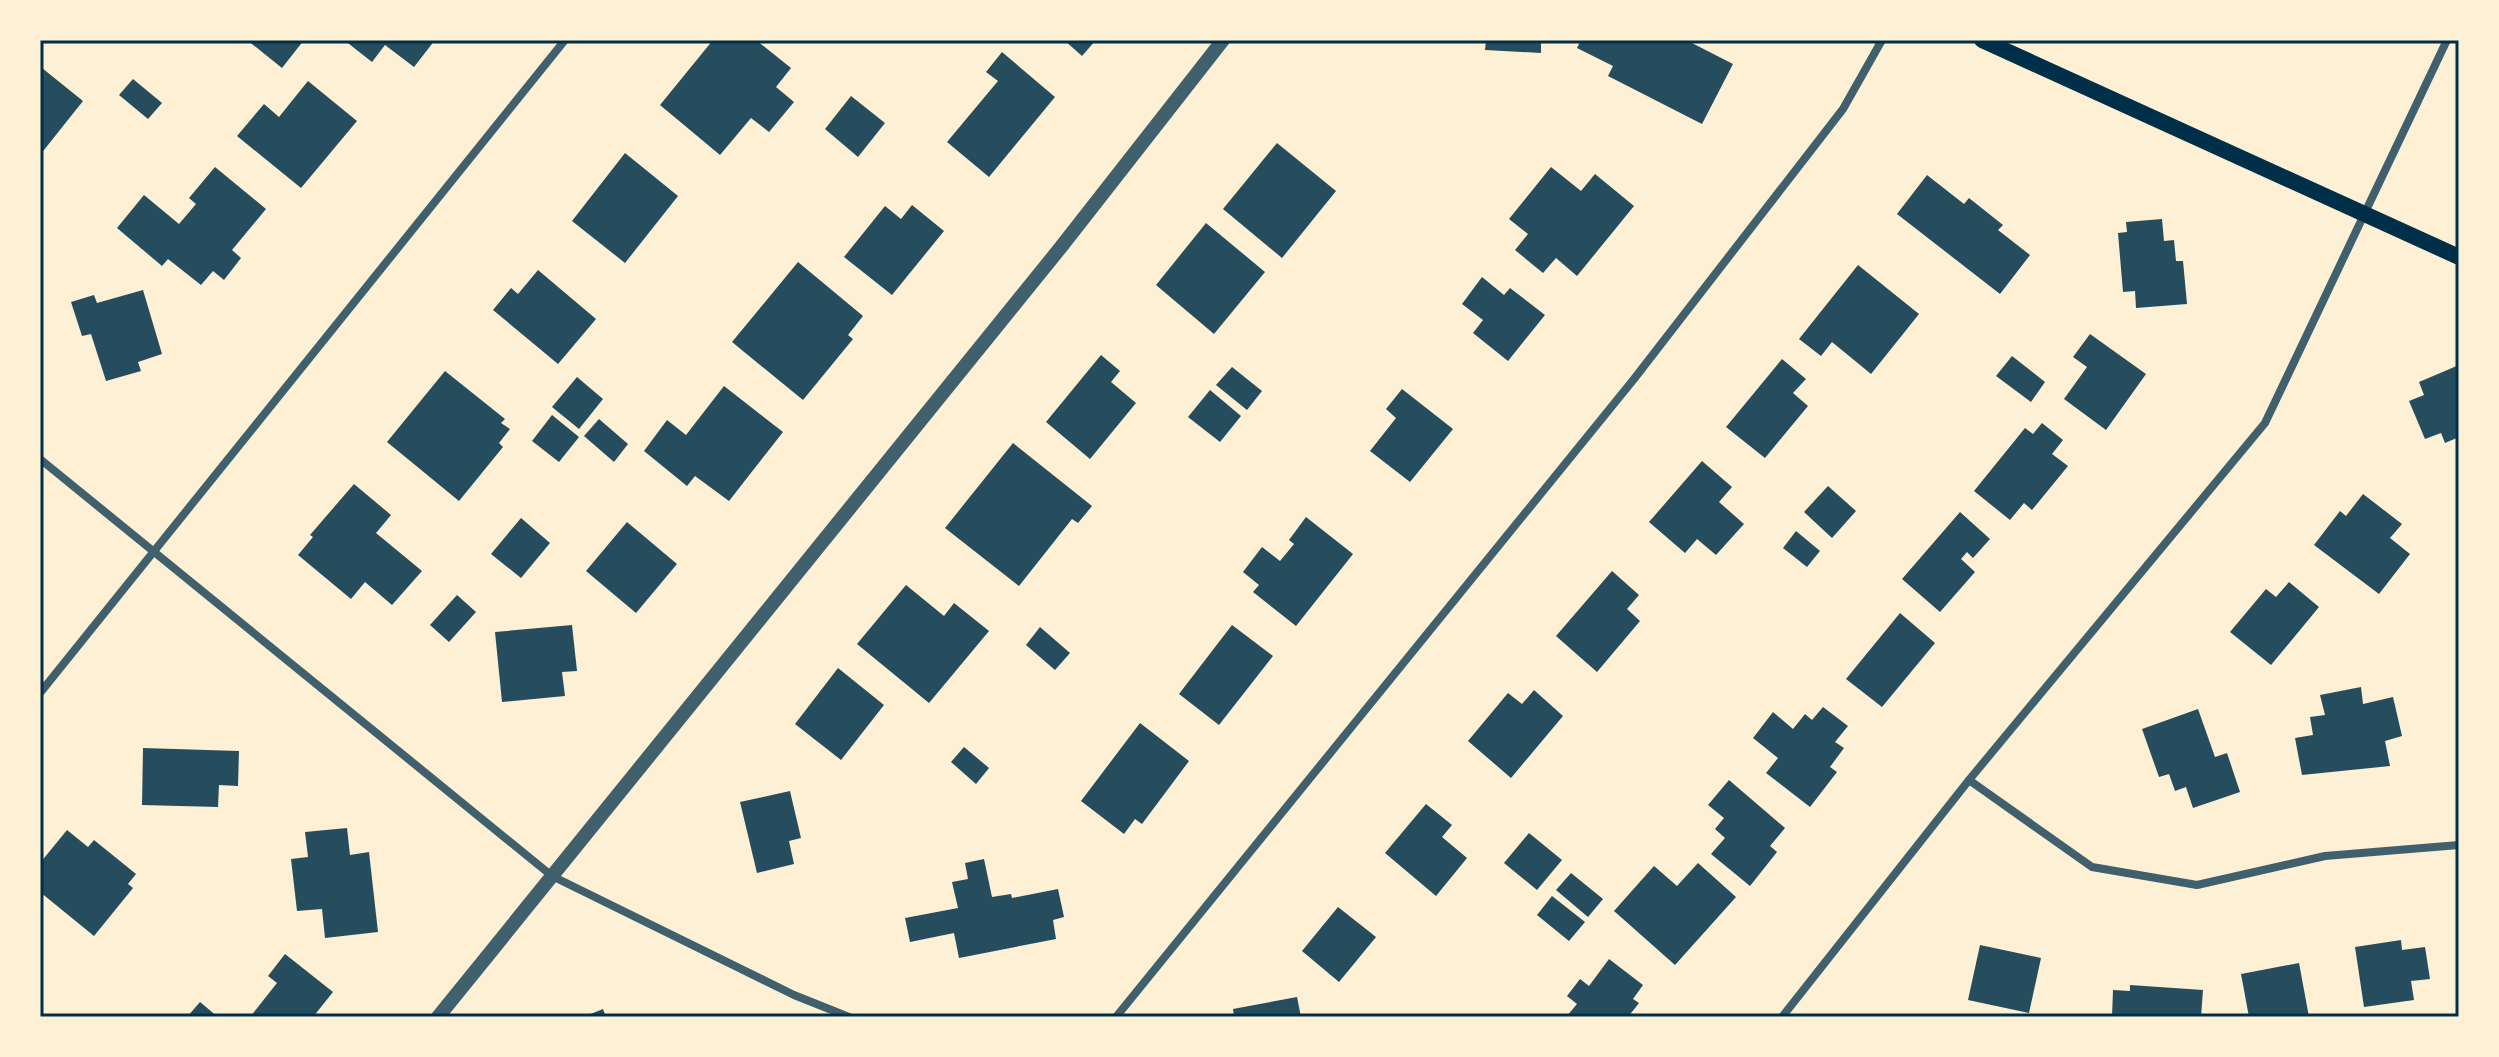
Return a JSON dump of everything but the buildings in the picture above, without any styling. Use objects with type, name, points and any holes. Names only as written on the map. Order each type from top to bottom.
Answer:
[{"type":"main road","points":[[1982,40],[2459,257]]},
{"type":"street","points":[[40,693],[565,40]]},
{"type":"street","points":[[438,1017],[1223,40]]},
{"type":"street","points":[[1116,1017],[1634,379],[1843,109],[1882,40]]},
{"type":"street","points":[[1782,1017],[1969,780],[2265,423],[2447,40]]},
{"type":"street","points":[[40,459],[552,876],[794,995],[849,1017]]},
{"type":"street","points":[[1969,780],[2092,867],[2197,885],[2325,856],[2459,845]]}]
